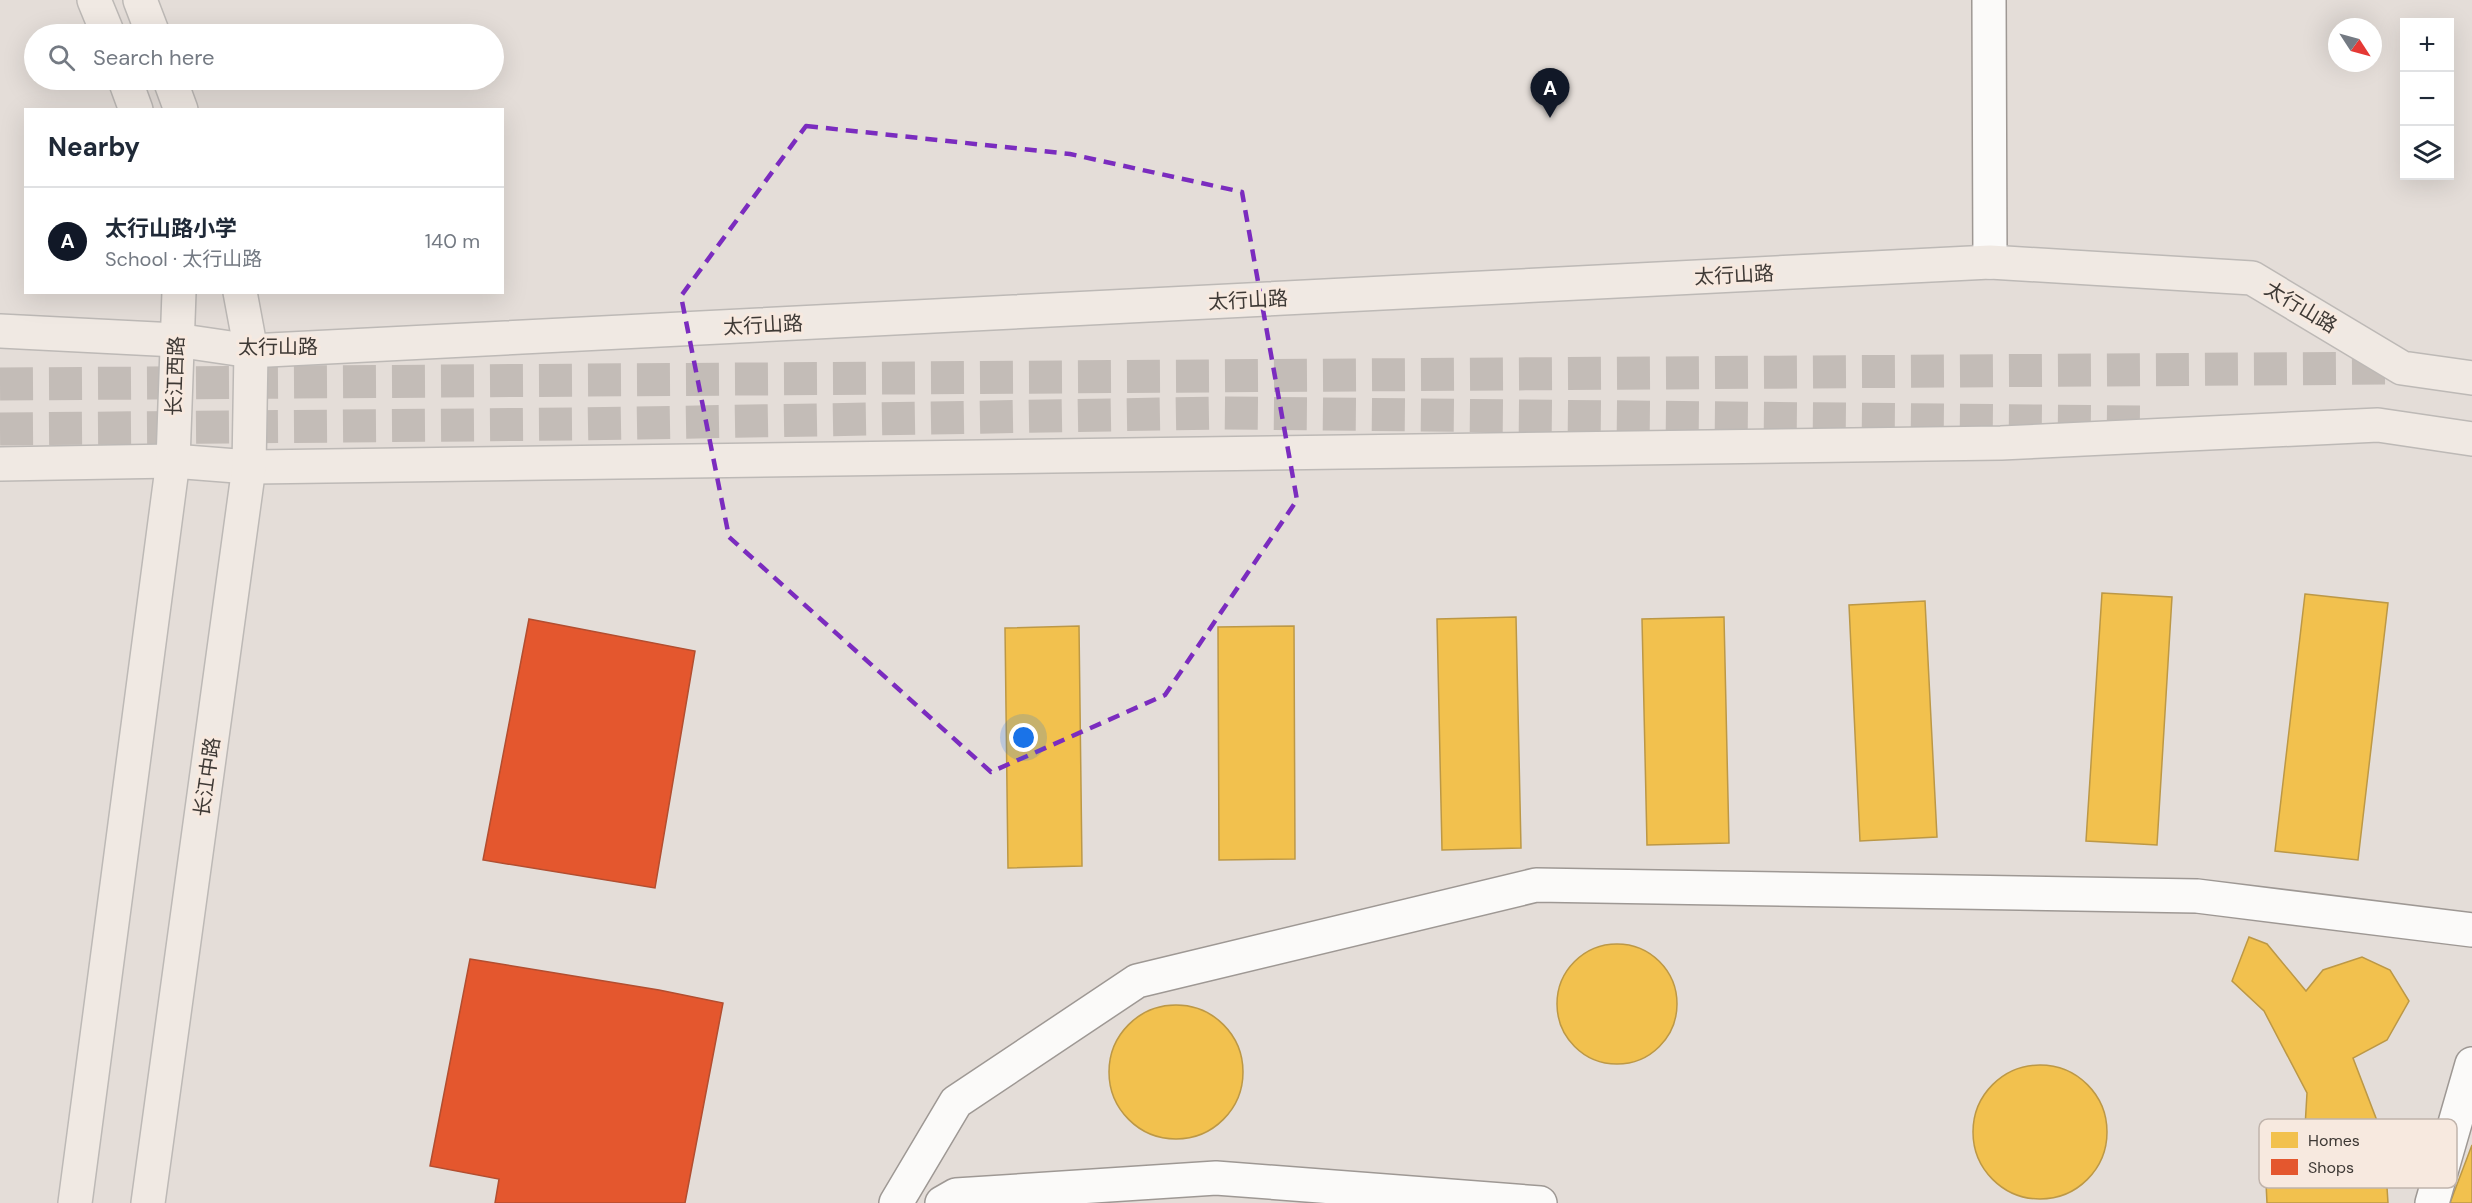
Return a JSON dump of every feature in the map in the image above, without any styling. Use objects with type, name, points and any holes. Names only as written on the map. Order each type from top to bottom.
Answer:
[{"type":"main road","points":[[94,0],[104,24]]},
{"type":"main road","points":[[140,0],[149,24]]},
{"type":"main road","points":[[129,90],[135,108]]},
{"type":"main road","points":[[174,90],[180,108]]},
{"type":"main road","name":"太行山路","points":[[0,331],[176,340],[251,351],[1990,262],[2252,278],[2402,368],[2472,378]]},
{"type":"main road","name":"长江西路","points":[[173,460],[179,294]]},
{"type":"main road","points":[[240,294],[251,351]]},
{"type":"main road","name":"长江中路","points":[[148,1203],[249,467],[251,351]]},
{"type":"main road","points":[[0,464],[173,460],[249,467],[2001,443],[2378,425],[2472,439]]},
{"type":"main road","points":[[75,1203],[173,460]]},
{"type":"street","points":[[1989,0],[1990,262]]},
{"type":"street","points":[[896,1203],[956,1102],[1137,981],[1536,885],[2197,896],[2472,930]]},
{"type":"street","points":[[2456,1119],[2472,1064]]},
{"type":"street","points":[[942,1203],[956,1195],[1215,1178],[1540,1203]]},
{"type":"street","points":[[2432,1203],[2436,1188]]},
{"type":"highlighted area","points":[[806,126],[1070,154],[1242,192],[1297,500],[1165,695],[991,772],[729,537],[681,296]]},
{"type":"building: Homes","points":[[2102,593],[2172,597],[2157,845],[2086,841]]},
{"type":"building: Homes","points":[[2305,594],[2388,603],[2358,860],[2275,851]]},
{"type":"building: Homes","points":[[1925,601],[1937,837],[1860,841],[1849,605]]},
{"type":"building: Homes","points":[[1516,617],[1521,848],[1442,850],[1437,619]]},
{"type":"building: Homes","points":[[1724,617],[1729,843],[1647,845],[1642,619]]},
{"type":"building: Homes","points":[[1079,626],[1082,866],[1008,868],[1005,628]]},
{"type":"building: Homes","points":[[1294,626],[1295,859],[1219,860],[1218,627]]},
{"type":"building: Homes","points":[[2249,937],[2267,944],[2306,991],[2323,970],[2362,957],[2390,970],[2409,1001],[2387,1040],[2353,1058],[2376,1119],[2305,1119],[2307,1093],[2264,1011],[2232,981]]},
{"type":"building: Homes","points":[[1617,944],[1640,949],[1659,962],[1672,981],[1677,1004],[1672,1027],[1659,1046],[1640,1059],[1617,1064],[1594,1059],[1575,1046],[1562,1027],[1557,1004],[1562,981],[1575,962],[1594,949]]},
{"type":"building: Homes","points":[[1176,1005],[1202,1010],[1223,1025],[1238,1046],[1243,1072],[1238,1098],[1223,1119],[1202,1134],[1176,1139],[1150,1134],[1129,1119],[1114,1098],[1109,1072],[1114,1046],[1129,1025],[1150,1010]]},
{"type":"building: Homes","points":[[2040,1065],[2066,1070],[2088,1084],[2102,1106],[2107,1132],[2102,1158],[2088,1180],[2066,1194],[2040,1199],[2014,1194],[1992,1180],[1978,1158],[1973,1132],[1978,1106],[1992,1084],[2014,1070]]},
{"type":"building: Homes","points":[[2472,1145],[2472,1203],[2450,1203]]},
{"type":"building: Homes","points":[[2266,1188],[2387,1188],[2388,1203],[2267,1203]]},
{"type":"building: Shops","points":[[529,619],[695,651],[655,888],[483,860]]},
{"type":"building: Shops","points":[[470,959],[659,990],[723,1003],[685,1203],[495,1203],[499,1179],[430,1166]]},
{"type":"tunnel","points":[[0,384],[2402,368]]},
{"type":"tunnel","points":[[0,429],[579,424],[1222,413],[2140,422]]},
{"type":"place","name":"太行山路小学","points":[[1550,118]]}]
